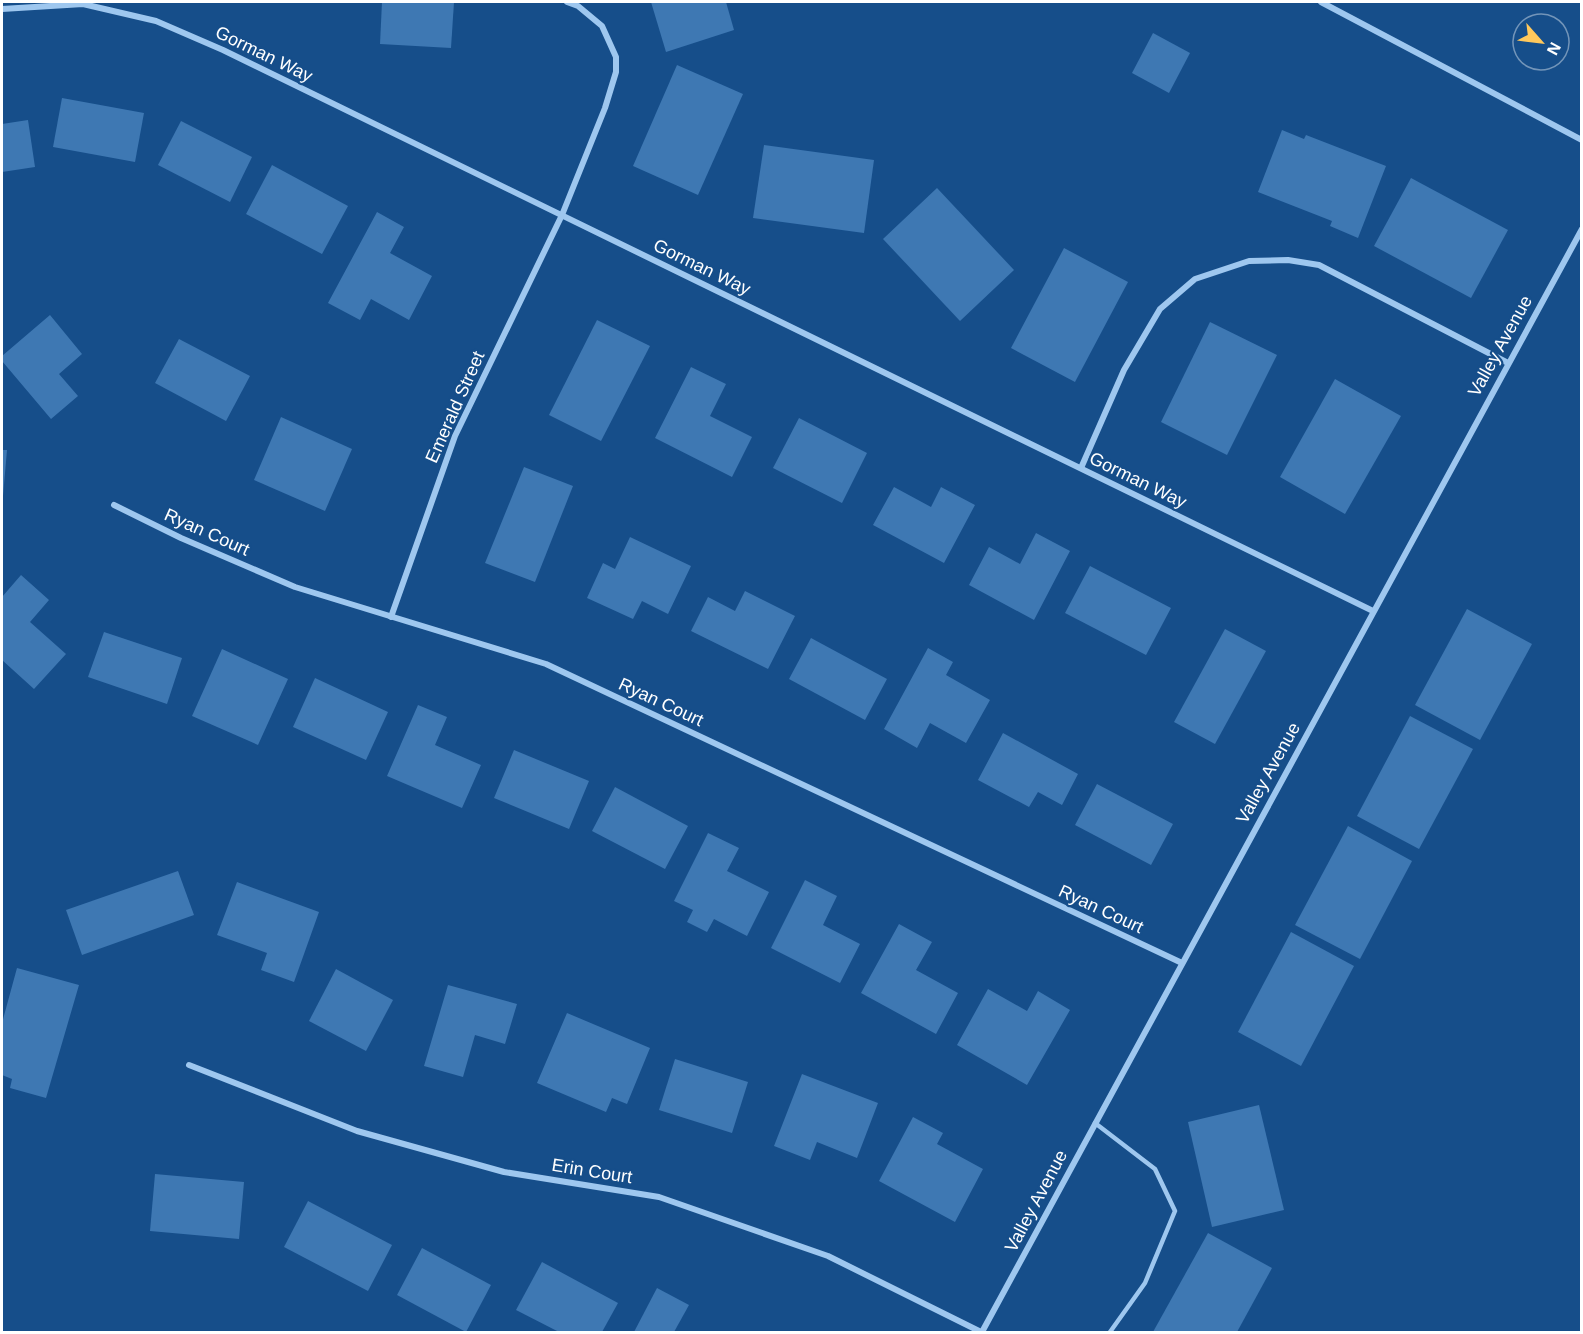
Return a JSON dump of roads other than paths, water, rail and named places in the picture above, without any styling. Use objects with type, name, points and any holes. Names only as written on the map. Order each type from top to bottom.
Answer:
[{"type":"street","name":"Emerald Street","points":[[391,617],[455,436],[562,215],[605,108],[616,72],[616,57],[602,26],[578,6],[567,2]]},
{"type":"street","points":[[1321,2],[1581,140]]},
{"type":"street","name":"Gorman Way","points":[[2,9],[83,3],[156,21],[223,50],[1373,611]]},
{"type":"street","name":"Valley Avenue","points":[[982,1332],[1581,229]]},
{"type":"street","points":[[1081,468],[1124,370],[1160,309],[1195,279],[1249,261],[1288,260],[1319,265],[1508,363]]},
{"type":"street","name":"Ryan Court","points":[[114,505],[180,538],[295,587],[546,664],[1182,963]]},
{"type":"street","name":"Erin Court","points":[[189,1065],[357,1131],[504,1172],[659,1197],[828,1256],[982,1332]]},
{"type":"lane","points":[[1095,1123],[1155,1169],[1175,1211],[1145,1283],[1110,1332]]}]
